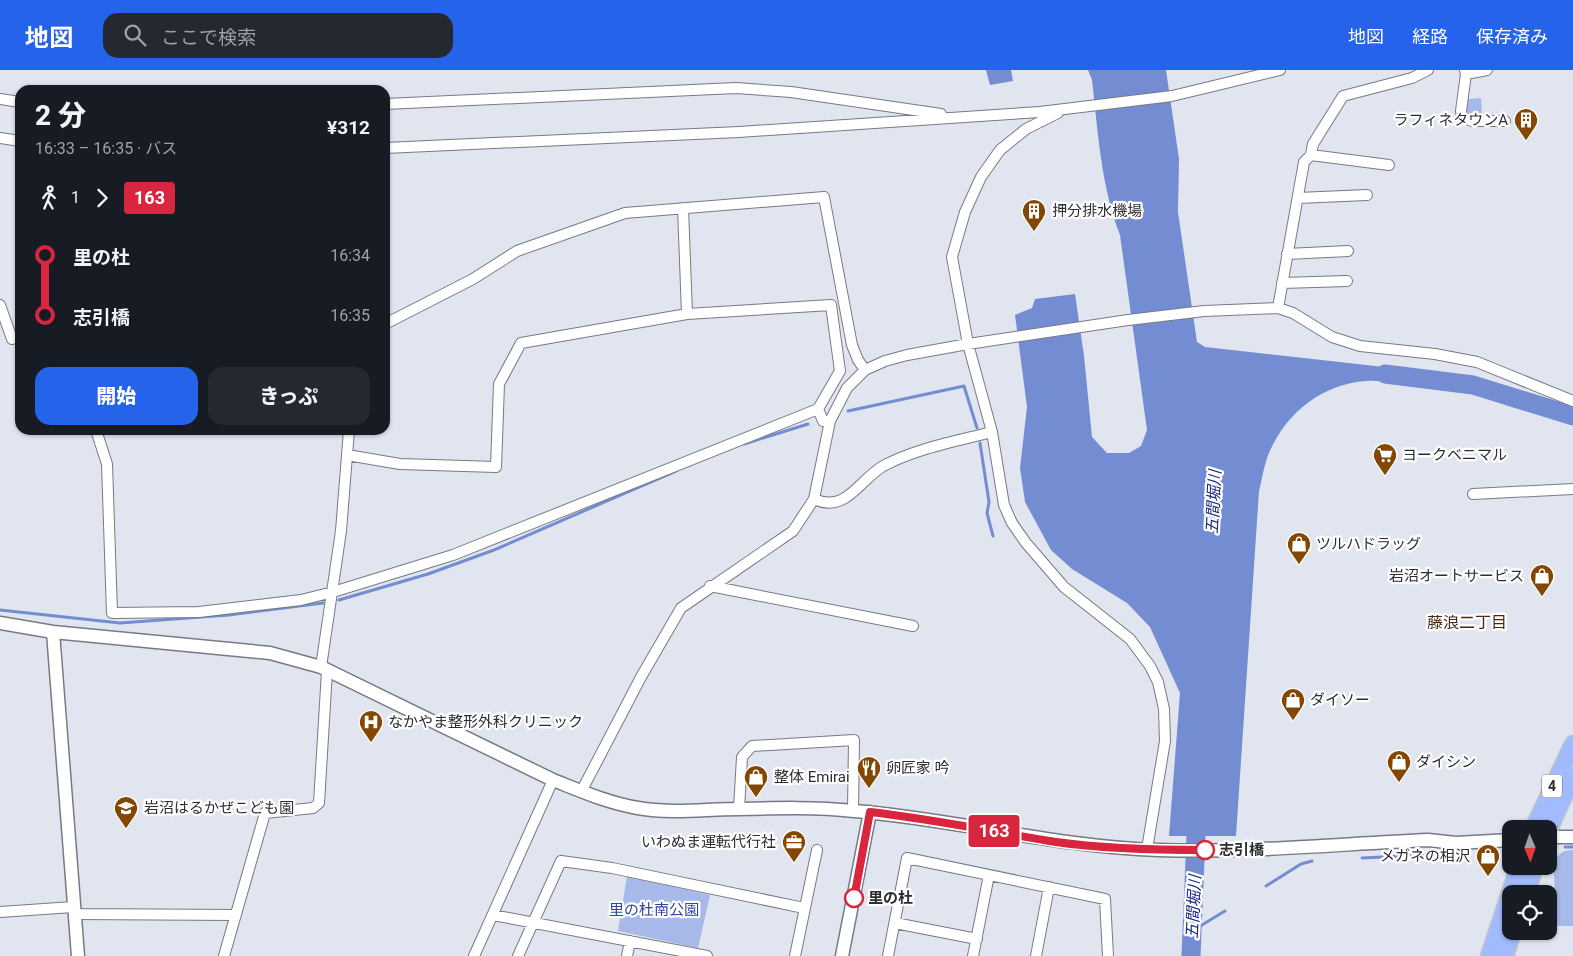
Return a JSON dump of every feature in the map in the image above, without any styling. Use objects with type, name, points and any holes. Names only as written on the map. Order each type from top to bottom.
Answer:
[{"type":"highway","name":"4","points":[[1536,820],[1573,744]]},
{"type":"highway","name":"4","points":[[1553,820],[1573,776]]},
{"type":"highway","points":[[1489,956],[1516,875]]},
{"type":"highway","points":[[1505,956],[1510,940]]},
{"type":"street","points":[[390,148],[739,132],[969,118],[1063,110],[1172,96],[1280,70]]},
{"type":"street","points":[[1278,308],[1304,162],[1311,155],[1313,144],[1343,96],[1412,78],[1428,70]]},
{"type":"street","points":[[1487,70],[1466,72],[1461,111],[1462,117],[1472,121],[1505,121]]},
{"type":"street","points":[[390,104],[736,88],[791,92],[868,105],[969,118]]},
{"type":"street","points":[[0,99],[15,101]]},
{"type":"street","points":[[1063,110],[1026,129],[1000,150],[981,177],[965,212],[952,257],[992,432],[1004,505],[1017,530],[1064,587],[1130,639],[1150,666],[1158,682],[1164,709],[1164,741],[1153,850]]},
{"type":"street","points":[[0,138],[15,140]]},
{"type":"street","points":[[1311,155],[1389,165]]},
{"type":"street","points":[[1298,198],[1367,195]]},
{"type":"street","points":[[390,321],[473,278],[518,251],[626,213],[824,197],[852,345],[858,360],[865,370]]},
{"type":"street","points":[[682,208],[687,314]]},
{"type":"street","points":[[1287,254],[1348,251]]},
{"type":"street","points":[[1282,283],[1347,281]]},
{"type":"street","points":[[0,305],[12,339],[15,338]]},
{"type":"street","points":[[98,435],[107,464],[112,613],[200,612],[301,600],[453,555],[818,409],[840,372],[831,305],[687,314],[521,343],[499,384],[496,467],[400,464],[347,455]]},
{"type":"street","points":[[581,792],[641,677],[681,608],[710,586],[793,531],[814,499],[830,421],[847,388],[865,370],[907,355],[1128,320],[1204,311],[1278,308],[1293,313],[1332,337],[1360,346],[1435,354],[1477,362],[1573,401]]},
{"type":"street","points":[[818,409],[823,421],[830,421]]},
{"type":"street","points":[[814,499],[825,504],[842,501],[884,466],[923,450],[992,432]]},
{"type":"street","points":[[224,956],[265,813],[313,808],[319,804],[321,796],[324,669],[341,531],[349,435]]},
{"type":"street","points":[[1473,494],[1573,489]]},
{"type":"street","points":[[710,586],[913,626]]},
{"type":"street","points":[[0,623],[53,632],[270,653],[324,669],[581,792],[612,802],[655,810],[675,812],[738,809],[853,810],[917,817],[1057,842],[1153,850],[1245,849],[1428,840],[1456,843],[1502,840]]},
{"type":"street","points":[[53,632],[78,956]]},
{"type":"street","points":[[738,809],[742,757],[752,746],[854,740],[853,810]]},
{"type":"street","points":[[474,956],[554,780]]},
{"type":"street","points":[[842,956],[870,812]]},
{"type":"street","points":[[1558,837],[1573,838]]},
{"type":"street","points":[[795,956],[817,850]]},
{"type":"street","points":[[888,956],[907,858],[1105,899],[1108,956]]},
{"type":"street","points":[[518,956],[561,861],[612,868],[804,908]]},
{"type":"street","points":[[973,956],[989,875]]},
{"type":"street","points":[[1036,956],[1049,887]]},
{"type":"street","points":[[0,912],[74,911],[236,915]]},
{"type":"street","points":[[493,915],[707,956]]},
{"type":"street","points":[[894,923],[977,939]]},
{"type":"street","points":[[627,956],[630,941]]},
{"type":"green space","points":[[1481,98],[1482,115],[1471,115],[1466,111],[1468,99]]},
{"type":"green space","points":[[1573,850],[1573,926],[1557,926],[1557,885],[1555,885],[1554,875],[1558,875],[1558,856],[1564,851]]},
{"type":"green space","name":"里の杜南公園","points":[[627,876],[710,895],[698,948],[618,931]]},
{"type":"water","points":[[986,70],[1011,70],[1013,81],[990,85]]},
{"type":"water","points":[[1088,70],[1166,70],[1179,159],[1178,212],[1197,342],[1205,347],[1411,370],[1409,384],[1366,381],[1350,383],[1320,395],[1307,403],[1285,425],[1267,458],[1259,491],[1236,836],[1169,836],[1180,693],[1150,627],[1127,603],[1072,569],[1051,550],[1025,502],[1020,468],[1027,407],[1015,315],[1032,308],[1035,299],[1075,294],[1084,356],[1092,437],[1107,453],[1129,453],[1141,446],[1147,430],[1120,235],[1104,178],[1092,80]]},
{"type":"waterway","name":"五間堀川","points":[[1385,374],[1473,385],[1573,416]]},
{"type":"waterway","points":[[848,411],[964,386],[977,428]]},
{"type":"waterway","points":[[744,444],[808,424]]},
{"type":"waterway","points":[[980,443],[989,502],[987,513],[993,536]]},
{"type":"waterway","points":[[339,600],[428,574],[494,550],[676,471]]},
{"type":"waterway","points":[[0,610],[120,623],[229,615],[323,603]]},
{"type":"waterway","name":"五間堀川","points":[[1191,956],[1197,812]]},
{"type":"waterway","points":[[1565,847],[1573,847]]},
{"type":"waterway","points":[[1362,858],[1424,855]]},
{"type":"waterway","points":[[1266,886],[1301,864],[1312,861]]},
{"type":"waterway","points":[[1192,931],[1225,911]]},
{"type":"bus line","name":"163","points":[[854,898],[870,812],[917,817],[1064,843],[1158,850],[1205,850]]},
{"type":"place","name":"ラフィネタウンA","points":[[1526,141]]},
{"type":"place","name":"押分排水機場","points":[[1034,232]]},
{"type":"place","name":"ヨークベニマル","points":[[1385,476]]},
{"type":"place","name":"ツルハドラッグ","points":[[1299,565]]},
{"type":"place","name":"岩沼オートサービス","points":[[1542,597]]},
{"type":"place","name":"ダイソー","points":[[1293,721]]},
{"type":"place","name":"なかやま整形外科クリニック","points":[[371,743]]},
{"type":"place","name":"ダイシン","points":[[1399,783]]},
{"type":"place","name":"卵匠家 吟","points":[[869,789]]},
{"type":"place","name":"整体 Emirai","points":[[756,798]]},
{"type":"place","name":"岩沼はるかぜこども園","points":[[126,829]]},
{"type":"place","name":"志引橋","points":[[1205,850]]},
{"type":"place","name":"いわぬま運転代行社","points":[[794,863]]},
{"type":"place","name":"メガネの相沢","points":[[1488,877]]},
{"type":"place","name":"里の杜","points":[[854,898]]},
{"type":"district","name":"藤浪二丁目","points":[[1467,622]]}]
